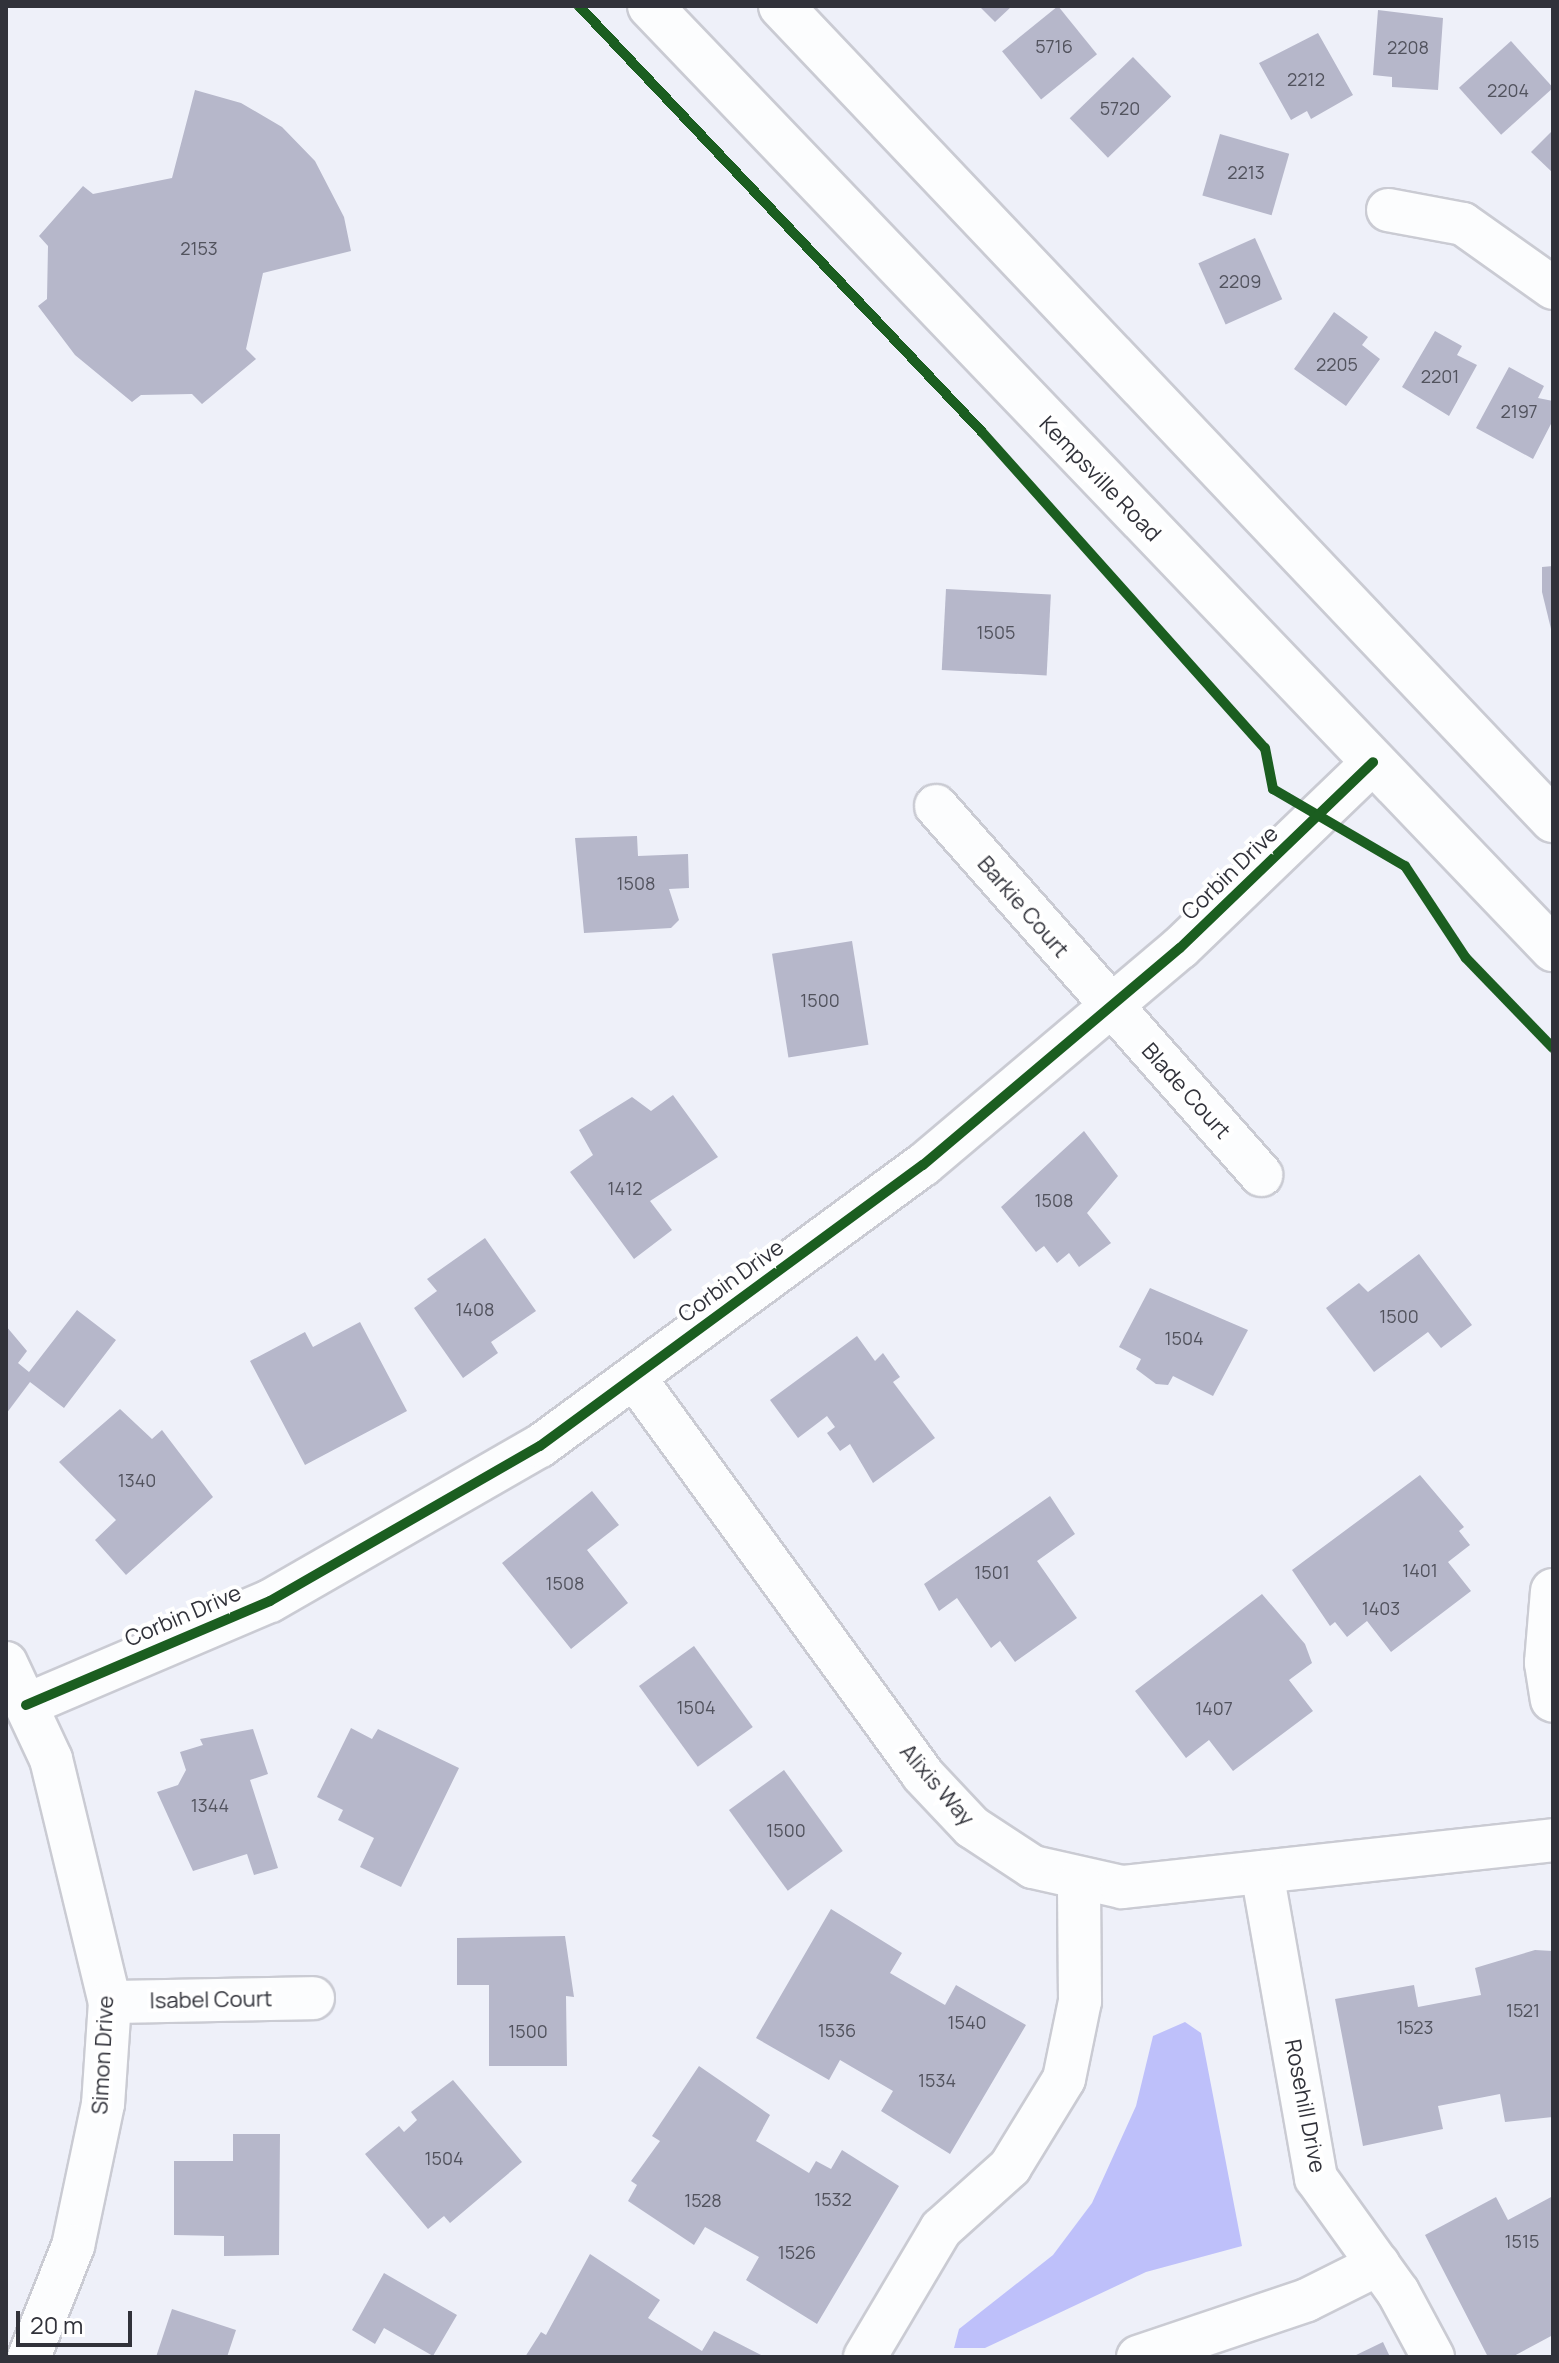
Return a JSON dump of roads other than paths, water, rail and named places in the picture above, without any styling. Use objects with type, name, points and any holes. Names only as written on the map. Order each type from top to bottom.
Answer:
[{"type":"main road","name":"Kempsville Road","points":[[650,6],[1553,949]]},
{"type":"main road","points":[[781,6],[1553,820]]},
{"type":"main road","points":[[1553,1591],[1547,1663],[1553,1700]]},
{"type":"street","points":[[1388,210],[1463,224],[1553,288]]},
{"type":"street","name":"Corbin Drive","points":[[26,1705],[270,1601],[540,1446],[923,1165],[1110,1007],[1373,762]]},
{"type":"street","name":"Barkie Court","points":[[936,806],[1110,1007]]},
{"type":"street","name":"Blade Court","points":[[1110,1007],[1261,1175]]},
{"type":"street","name":"Alixis Way","points":[[634,1377],[922,1774],[972,1827],[1033,1867],[1079,1882],[1122,1887],[1553,1840]]},
{"type":"street","name":"Simon Drive","points":[[6,1663],[51,1759],[110,2002],[103,2104],[73,2246],[29,2357]]},
{"type":"street","name":"Rosehill Drive","points":[[1262,1872],[1316,2178],[1379,2264],[1433,2357]]},
{"type":"street","points":[[865,2357],[941,2229],[1010,2167],[1064,2079],[1080,2001],[1079,1882]]},
{"type":"street","name":"Isabel Court","points":[[110,2002],[313,1998]]},
{"type":"street","points":[[1138,2357],[1307,2300],[1379,2264]]},
{"type":"water","points":[[1185,2022],[1201,2033],[1242,2246],[1146,2272],[985,2348],[954,2348],[959,2329],[1053,2255],[1092,2203],[1136,2106],[1153,2036]]}]
